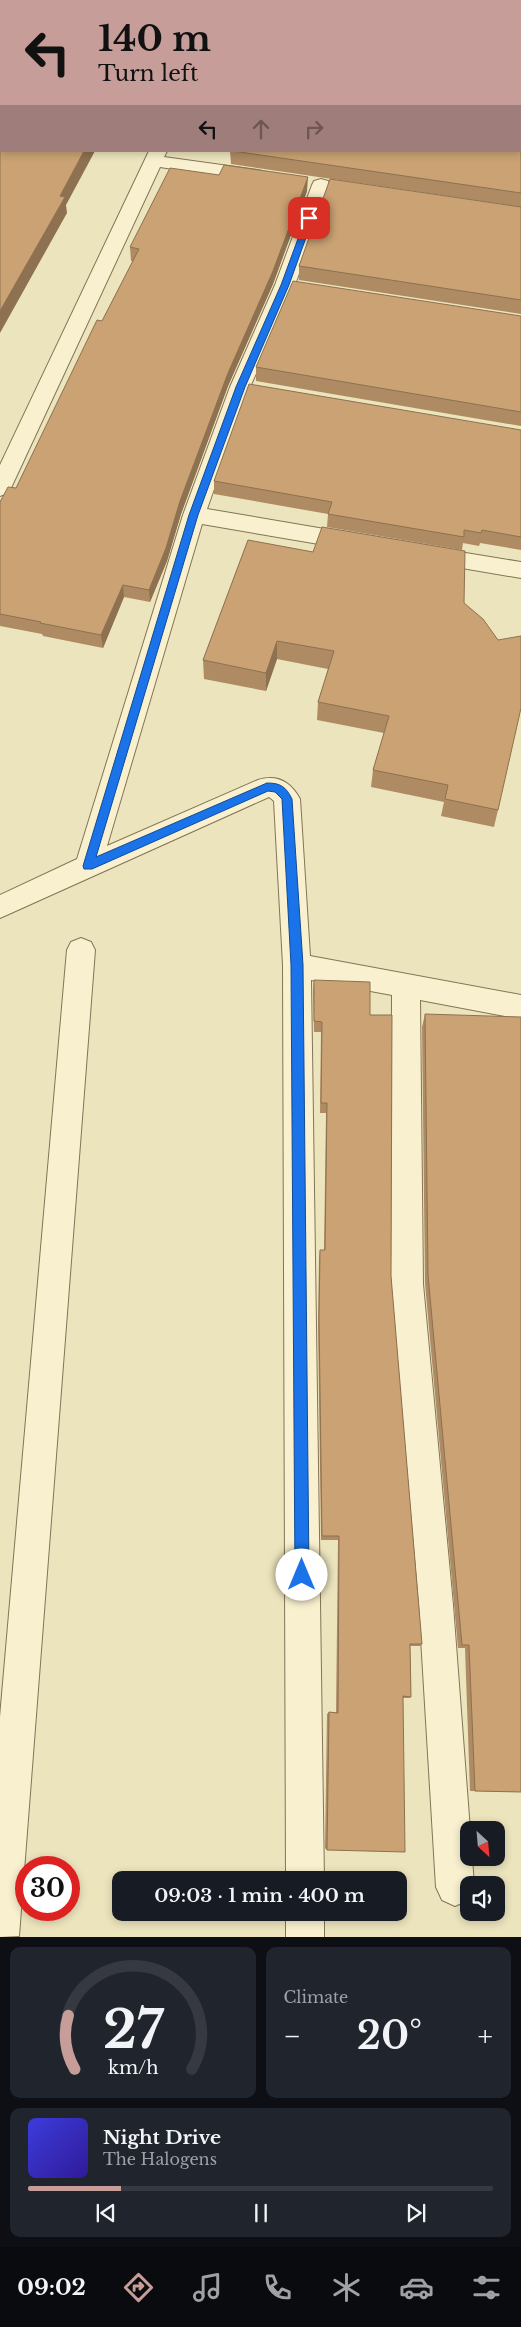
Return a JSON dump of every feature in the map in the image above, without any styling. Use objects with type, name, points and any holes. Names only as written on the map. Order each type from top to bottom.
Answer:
[{"type":"street","points":[[0,488],[156,156],[275,178]]},
{"type":"street","points":[[88,866],[194,515],[295,287],[322,185]]},
{"type":"street","points":[[194,515],[377,546]]},
{"type":"street","points":[[406,551],[521,570]]},
{"type":"street","points":[[0,907],[267,787],[277,788],[282,791],[287,799],[297,965],[305,1871]]},
{"type":"street","points":[[0,1936],[81,950]]},
{"type":"street","points":[[297,965],[521,1007]]},
{"type":"street","points":[[406,986],[407,1284],[436,1605],[454,1887]]},
{"type":"street","points":[[305,1921],[305,1937]]},
{"type":"building","points":[[0,152],[83,152],[60,196],[65,197],[0,311]]},
{"type":"building","points":[[240,152],[521,152],[521,193]]},
{"type":"building","points":[[224,165],[308,177],[273,271],[228,373],[180,501],[166,548],[149,590],[123,585],[101,635],[0,614],[0,502],[8,487],[16,488],[97,320],[102,321],[139,249],[130,247],[170,168],[219,175]]},
{"type":"building","points":[[330,179],[521,207],[521,300],[299,266]]},
{"type":"building","points":[[293,281],[521,316],[521,412],[256,367]]},
{"type":"building","points":[[249,384],[521,430],[521,537],[482,530],[481,533],[464,530],[464,537],[328,514],[332,502],[214,481]]},
{"type":"building","points":[[322,527],[465,551],[464,603],[483,619],[498,640],[521,636],[521,708],[498,810],[445,799],[448,785],[373,770],[389,716],[318,702],[334,651],[277,641],[266,673],[203,660],[248,540],[313,552]]},
{"type":"building","points":[[314,980],[370,982],[370,1015],[392,1015],[391,1276],[422,1644],[410,1644],[411,1697],[403,1696],[405,1852],[327,1850],[329,1712],[338,1713],[339,1536],[322,1536],[319,1317],[320,1250],[325,1250],[327,1103],[321,1103],[322,1022],[314,1021]]},
{"type":"building","points":[[425,1014],[521,1017],[521,1792],[475,1791],[469,1645],[462,1645],[428,1275]]},
{"type":"route","points":[[302,1575],[297,965],[287,799],[282,791],[277,788],[267,787],[88,866],[194,515],[240,387],[285,285],[309,218]]}]
